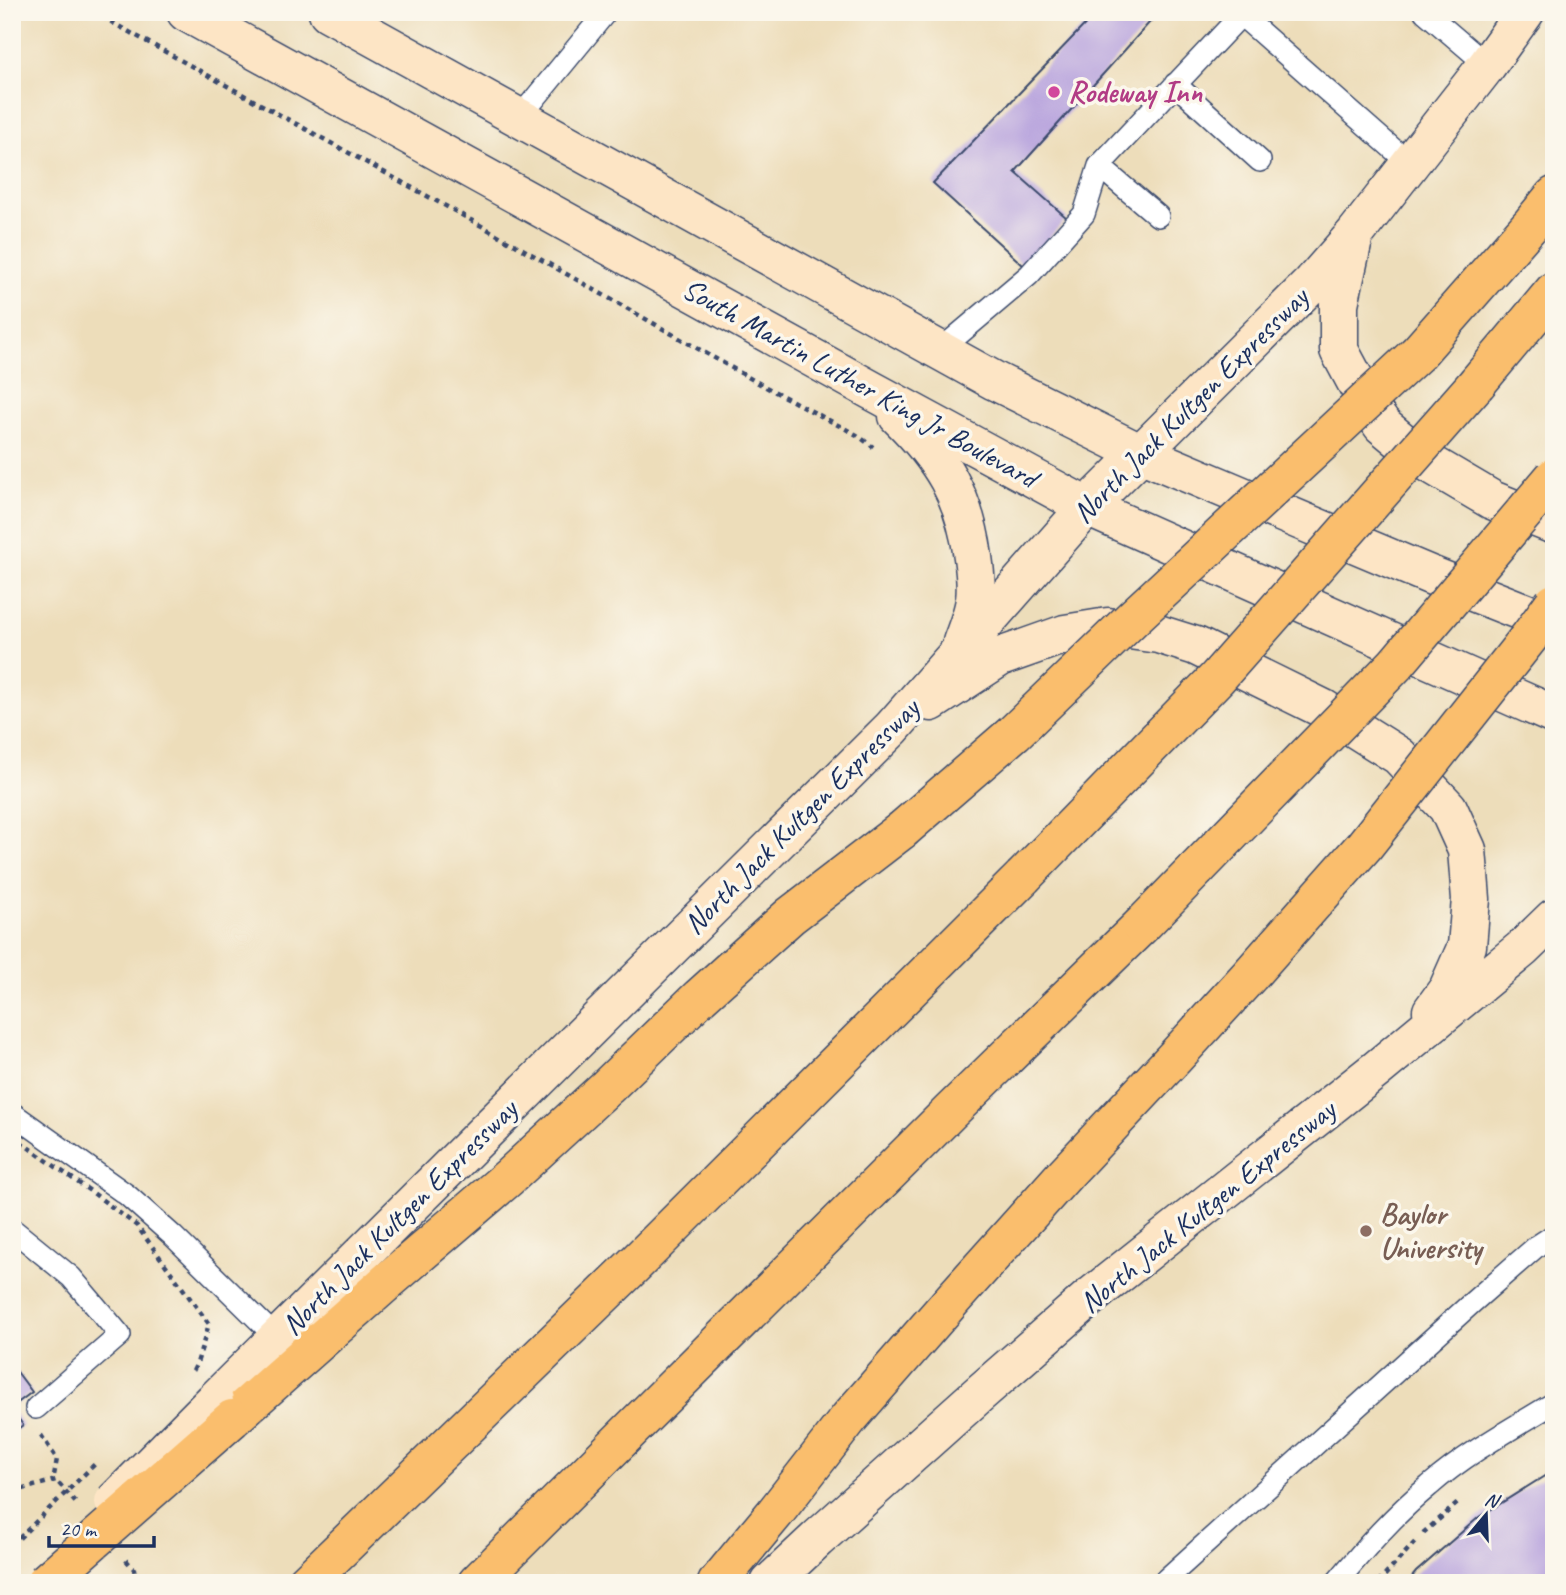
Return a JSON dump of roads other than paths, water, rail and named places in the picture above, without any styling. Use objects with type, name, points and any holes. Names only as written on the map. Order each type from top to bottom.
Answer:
[{"type":"highway","points":[[45,1583],[210,1400],[508,1178],[790,916],[902,830],[1014,733],[1134,617],[1418,353],[1554,196]]},
{"type":"highway","points":[[306,1583],[634,1266],[1023,877],[1217,678],[1477,383],[1554,291]]},
{"type":"highway","points":[[477,1583],[1141,926],[1396,664],[1554,477]]},
{"type":"highway","points":[[717,1583],[849,1418],[944,1309],[1250,975],[1364,846],[1554,603]]},
{"type":"main road","name":"South Martin Luther King Jr Boulevard","points":[[186,12],[1087,507],[1554,715]]},
{"type":"main road","points":[[328,12],[995,381],[1140,453],[1554,624]]},
{"type":"main road","name":"North Jack Kultgen Expressway","points":[[34,1583],[210,1400],[276,1338],[892,728],[1087,507],[1311,284],[1355,234],[1525,12]]},
{"type":"main road","points":[[1355,234],[1339,304],[1339,350],[1369,406],[1382,425],[1424,460],[1492,499],[1554,526]]},
{"type":"main road","points":[[871,390],[919,437],[943,468],[960,501],[968,526],[975,573],[975,600],[959,652]]},
{"type":"main road","points":[[892,728],[1000,657],[1065,634],[1108,627],[1158,634],[1196,646],[1324,709],[1399,755],[1448,808],[1466,850],[1471,899],[1467,946],[1448,989],[1411,1042]]},
{"type":"main road","name":"North Jack Kultgen Expressway","points":[[770,1583],[1089,1298],[1411,1042],[1522,949],[1554,918]]},
{"type":"lane","points":[[519,118],[606,12]]},
{"type":"lane","points":[[1425,12],[1487,65]]},
{"type":"lane","points":[[939,351],[1029,275],[1084,214],[1099,166],[1241,15],[1410,164]]},
{"type":"lane","points":[[1175,84],[1260,161]]},
{"type":"lane","points":[[1099,166],[1158,216]]},
{"type":"lane","points":[[12,1113],[127,1195],[173,1236],[276,1338]]},
{"type":"lane","points":[[12,1229],[71,1277],[120,1335],[36,1408]]},
{"type":"lane","points":[[1162,1583],[1537,1246],[1554,1235]]},
{"type":"lane","points":[[1336,1583],[1371,1540],[1429,1485],[1483,1445],[1554,1403]]},
{"type":"place","name":"Rodeway Inn","points":[[1054,92]]},
{"type":"place","name":"Baylor University","points":[[1366,1231]]}]
